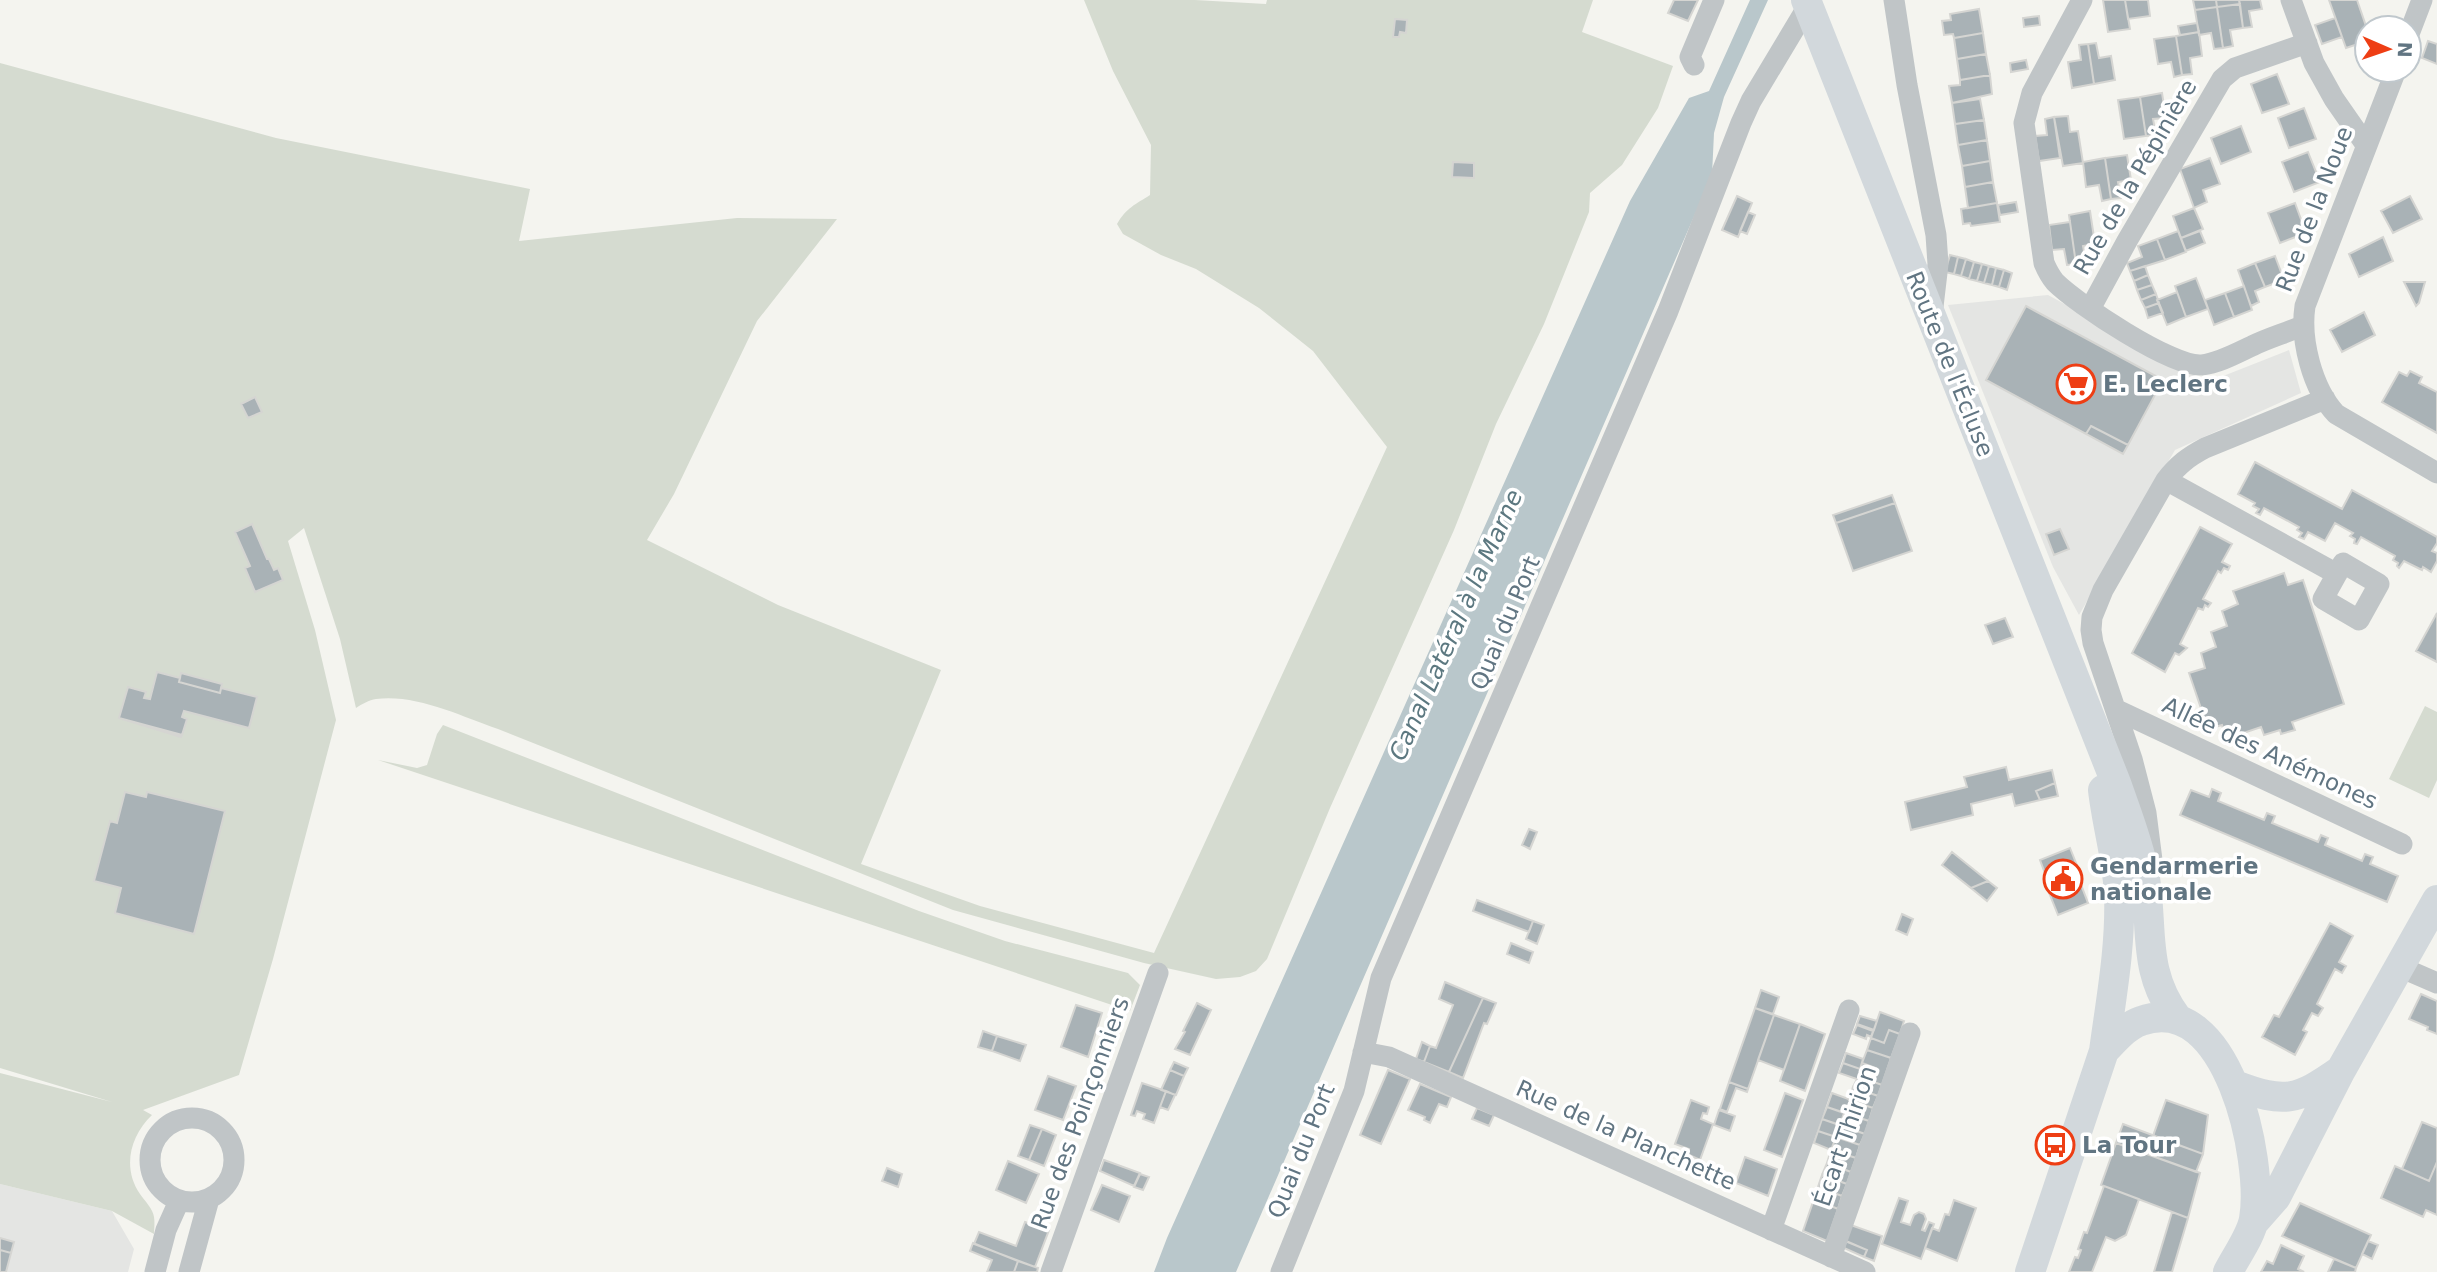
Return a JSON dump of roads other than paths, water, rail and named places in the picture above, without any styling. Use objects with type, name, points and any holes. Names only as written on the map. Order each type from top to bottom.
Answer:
[{"type":"main road","name":"Route de l'Écluse","points":[[1807,3],[1932,317],[2106,719],[2143,869],[2153,972],[2164,1000],[2177,1018]]},
{"type":"main road","name":"Route de l'Écluse","points":[[2030,1272],[2104,1051],[2116,965],[2119,894],[2115,853],[2105,808],[2106,719]]},
{"type":"main road","points":[[2228,1272],[2254,1222],[2276,1197],[2341,1070],[2437,900]]},
{"type":"main road","points":[[2116,965],[2153,972]]},
{"type":"main road","points":[[2104,1051],[2129,1027],[2155,1017],[2177,1018],[2210,1043],[2235,1086],[2252,1149],[2255,1181],[2254,1222]]},
{"type":"main road","points":[[2235,1086],[2279,1099],[2300,1096],[2341,1070]]},
{"type":"street","points":[[1694,65],[1690,57],[1713,0]]},
{"type":"street","points":[[1894,0],[1936,236],[1938,264],[1932,317]]},
{"type":"street","points":[[2082,0],[2032,93],[2024,123],[2045,263],[2054,281],[2138,340],[2183,362],[2202,365],[2218,361],[2302,326]]},
{"type":"street","points":[[2291,0],[2314,63],[2334,99],[2367,145]]},
{"type":"street","name":"Quai du Port","points":[[1281,1272],[1354,1091],[1381,978],[1668,311],[1741,123],[1807,3]]},
{"type":"street","name":"Rue de la Pépinière","points":[[2091,309],[2134,229],[2222,79],[2235,68],[2306,43]]},
{"type":"street","name":"Rue de la Noue","points":[[2391,84],[2305,306],[2302,326],[2315,376],[2329,407],[2343,420],[2437,472]]},
{"type":"street","points":[[2106,719],[2091,629],[2092,617],[2104,590],[2166,480],[2188,457],[2325,399]]},
{"type":"street","points":[[2166,480],[2337,574]]},
{"type":"street","name":"Allée des Anémones","points":[[2106,719],[2402,844]]},
{"type":"street","points":[[2400,967],[2437,983]]},
{"type":"street","name":"Rue des Poinçonniers","points":[[1051,1272],[1158,973]]},
{"type":"street","points":[[1771,1230],[1849,1010]]},
{"type":"street","name":"Écart Thirion","points":[[1831,1257],[1910,1033]]},
{"type":"street","name":"Rue de la Planchette","points":[[1363,1052],[1389,1057],[1865,1272]]},
{"type":"street","points":[[187,1118],[204,1120],[218,1127],[228,1140],[234,1156],[232,1173],[223,1189],[209,1199],[194,1203],[179,1201],[164,1193],[154,1180],[150,1164],[152,1147],[159,1133],[172,1123],[187,1118]]},
{"type":"street","points":[[189,1272],[209,1199]]},
{"type":"street","points":[[155,1272],[166,1230],[179,1201]]},
{"type":"water","name":"Canal Latéral à la Marne","points":[[1750,0],[1768,0],[1724,97],[1714,133],[1712,175],[1236,1272],[1154,1272],[1630,201],[1689,98],[1709,91]]},
{"type":"place","name":"E. Leclerc","points":[[2076,384]]},
{"type":"place","name":"Gendarmerie nationale","points":[[2063,879]]},
{"type":"place","name":"La Tour","points":[[2055,1145]]}]
